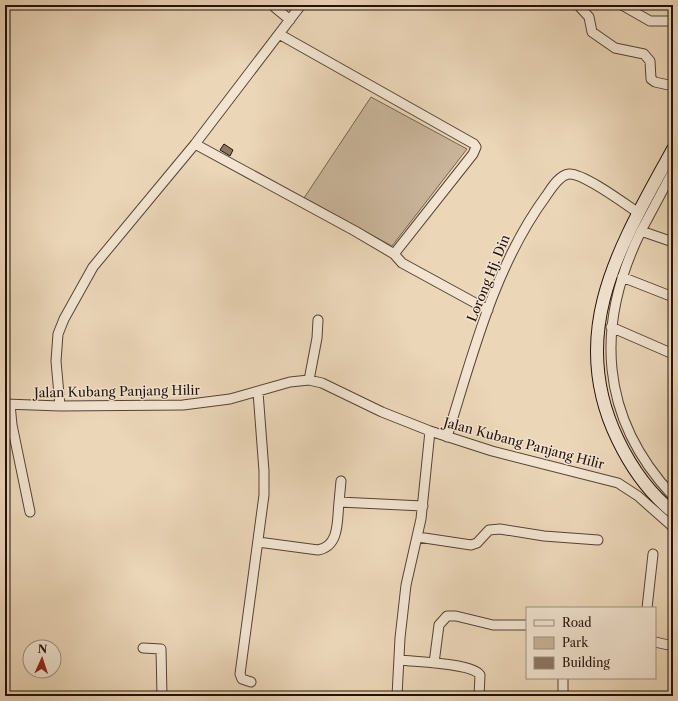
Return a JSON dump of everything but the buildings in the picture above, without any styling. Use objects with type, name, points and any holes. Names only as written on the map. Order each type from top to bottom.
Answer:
[{"type":"main road","points":[[673,149],[637,212],[614,264],[602,306],[598,330],[598,358],[601,388],[613,429],[634,469],[650,489],[673,512]]},
{"type":"street","points":[[272,5],[290,20]]},
{"type":"street","points":[[60,406],[56,355],[58,334],[64,319],[93,267],[196,144],[301,5]]},
{"type":"street","points":[[578,5],[589,17],[592,32],[615,48],[644,54],[650,61],[651,79],[655,82],[673,86]]},
{"type":"street","points":[[622,5],[650,21],[673,21]]},
{"type":"street","points":[[280,34],[474,144],[476,147],[473,154],[394,254]]},
{"type":"street","points":[[196,144],[394,254],[402,263],[488,310]]},
{"type":"street","points":[[673,171],[641,231],[622,277],[611,327],[610,361],[616,397],[629,432],[645,464],[673,496]]},
{"type":"street","name":"Lorong Hj. Din","points":[[447,436],[488,310],[509,254],[526,224],[554,184],[563,176],[570,174],[579,175],[637,212]]},
{"type":"street","points":[[641,231],[673,242]]},
{"type":"street","points":[[622,277],[673,298]]},
{"type":"street","points":[[309,380],[317,338],[318,320]]},
{"type":"street","points":[[611,327],[673,354]]},
{"type":"street","name":"Jalan Kubang Panjang Hilir","points":[[7,404],[60,406],[182,405],[225,400],[290,382],[309,380],[322,383],[382,412],[430,432],[492,451],[618,483],[638,496],[673,527]]},
{"type":"street","points":[[251,682],[242,679],[240,674],[264,495],[264,471],[258,392]]},
{"type":"street","points":[[7,404],[30,512]]},
{"type":"street","points":[[397,696],[400,638],[406,585],[418,537],[423,506],[430,432]]},
{"type":"street","points":[[258,542],[318,550],[326,548],[332,543],[335,535],[341,481]]},
{"type":"street","points":[[339,502],[423,506]]},
{"type":"street","points":[[418,537],[471,545],[477,543],[489,530],[500,529],[544,536],[598,540]]},
{"type":"street","points":[[647,607],[653,554]]},
{"type":"street","points":[[434,663],[439,625],[447,616],[456,616],[493,625],[526,625]]},
{"type":"street","points":[[656,642],[673,646]]},
{"type":"street","points":[[143,648],[161,649],[162,696]]},
{"type":"street","points":[[400,660],[434,663],[478,671],[480,675],[479,696]]},
{"type":"street","points":[[563,679],[563,696]]},
{"type":"green space","points":[[371,97],[467,149],[392,246],[304,198]]}]
